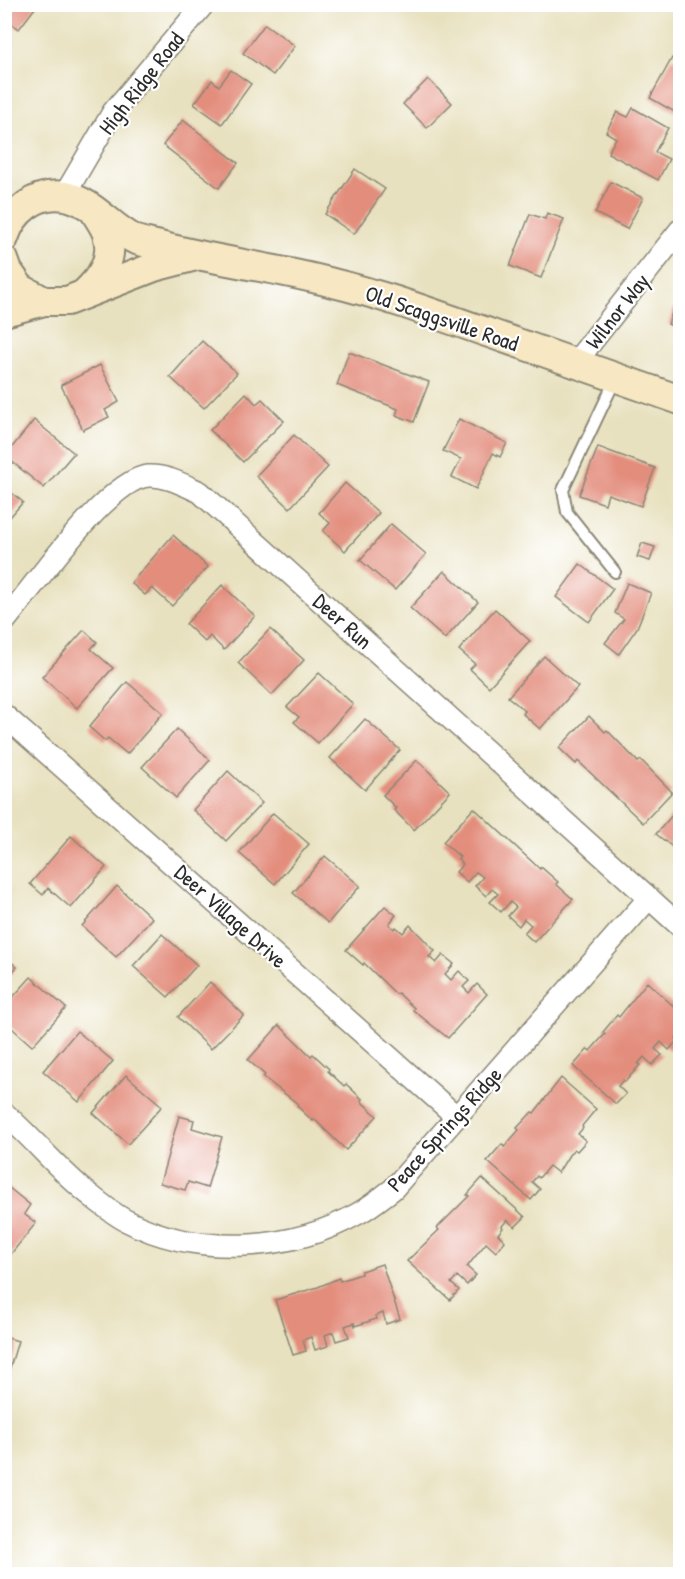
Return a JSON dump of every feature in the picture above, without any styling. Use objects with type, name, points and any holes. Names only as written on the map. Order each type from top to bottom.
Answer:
[{"type":"street","name":"High Ridge Road","points":[[64,196],[113,112],[204,4]]},
{"type":"street","points":[[4,238],[11,207],[46,196],[64,196]]},
{"type":"street","name":"Old Scaggsville Road","points":[[64,196],[81,201],[134,239],[198,255],[288,272],[396,300],[681,400]]},
{"type":"street","points":[[84,294],[98,282],[107,265],[109,255],[107,234],[95,212]]},
{"type":"street","name":"Wilnor Way","points":[[576,363],[681,230]]},
{"type":"street","name":"Old Scaggsville Road","points":[[44,301],[67,301],[154,267],[198,255]]},
{"type":"street","points":[[4,260],[8,271],[20,288],[44,301]]},
{"type":"street","points":[[4,312],[44,301]]},
{"type":"street","name":"Deer Run","points":[[4,622],[91,514],[119,489],[147,476],[173,480],[200,492],[681,926]]},
{"type":"street","name":"Deer Village Drive","points":[[4,715],[457,1117]]},
{"type":"street","name":"Peace Springs Ridge","points":[[7,1120],[89,1195],[127,1221],[161,1234],[198,1244],[240,1246],[284,1240],[322,1230],[359,1213],[393,1189],[649,898]]},
{"type":"lane","points":[[615,572],[567,512],[563,490],[616,378]]},
{"type":"building","points":[[4,4],[38,4],[19,29],[4,18]]},
{"type":"building","points":[[265,24],[295,46],[273,75],[243,53]]},
{"type":"building","points":[[672,58],[680,63],[680,115],[650,98]]},
{"type":"building","points":[[231,70],[251,84],[222,124],[194,104],[212,80],[219,86]]},
{"type":"building","points":[[428,79],[452,103],[427,128],[403,104]]},
{"type":"building","points":[[633,108],[668,128],[655,152],[669,159],[658,180],[608,153],[616,138],[606,132],[617,112],[628,117]]},
{"type":"building","points":[[183,120],[238,163],[219,188],[163,145]]},
{"type":"building","points":[[355,169],[385,189],[354,234],[325,214]]},
{"type":"building","points":[[611,182],[643,198],[627,229],[595,213]]},
{"type":"building","points":[[547,213],[564,219],[541,278],[510,266],[530,214],[545,219]]},
{"type":"building","points":[[675,305],[680,307],[680,329],[668,324]]},
{"type":"building","points":[[202,341],[237,373],[204,408],[170,377]]},
{"type":"building","points":[[349,352],[429,382],[414,422],[396,415],[398,409],[337,385]]},
{"type":"building","points":[[100,365],[119,402],[105,410],[109,417],[83,430],[61,385]]},
{"type":"building","points":[[246,393],[256,404],[262,399],[284,421],[243,462],[210,430]]},
{"type":"building","points":[[459,419],[507,443],[500,457],[493,453],[476,489],[452,477],[461,459],[443,451]]},
{"type":"building","points":[[34,420],[74,453],[44,488],[5,456]]},
{"type":"building","points":[[294,435],[328,467],[290,508],[256,476]]},
{"type":"building","points":[[598,447],[655,468],[641,506],[608,494],[605,504],[579,495]]},
{"type":"building","points":[[345,483],[379,513],[345,551],[323,531],[330,523],[319,513]]},
{"type":"building","points":[[4,487],[23,502],[4,524]]},
{"type":"building","points":[[391,524],[426,554],[395,590],[360,560]]},
{"type":"building","points":[[173,535],[208,567],[172,606],[152,588],[145,595],[131,583]]},
{"type":"building","points":[[642,543],[655,547],[650,561],[637,557]]},
{"type":"building","points":[[580,564],[613,589],[589,622],[556,597]]},
{"type":"building","points":[[444,571],[478,602],[445,639],[410,608]]},
{"type":"building","points":[[627,583],[651,593],[637,628],[619,654],[605,643],[624,619],[615,613]]},
{"type":"building","points":[[222,585],[255,616],[224,650],[210,636],[205,642],[186,624]]},
{"type":"building","points":[[495,609],[530,641],[489,687],[470,669],[475,664],[459,650]]},
{"type":"building","points":[[270,629],[304,660],[272,695],[238,663]]},
{"type":"building","points":[[84,630],[97,642],[91,649],[113,668],[77,708],[42,677]]},
{"type":"building","points":[[544,656],[578,687],[540,729],[523,714],[525,711],[508,697]]},
{"type":"building","points":[[319,673],[353,704],[318,743],[294,722],[299,717],[287,707]]},
{"type":"building","points":[[127,682],[163,713],[127,754],[108,738],[105,741],[89,727]]},
{"type":"building","points":[[589,716],[605,732],[607,730],[638,762],[641,760],[672,792],[643,823],[578,761],[576,764],[559,748]]},
{"type":"building","points":[[365,719],[400,750],[365,790],[330,758]]},
{"type":"building","points":[[177,729],[210,760],[176,798],[142,767]]},
{"type":"building","points":[[417,760],[450,792],[414,830],[383,795]]},
{"type":"building","points":[[228,771],[262,803],[226,841],[193,810]]},
{"type":"building","points":[[680,806],[680,853],[656,834]]},
{"type":"building","points":[[474,808],[540,869],[541,867],[558,882],[556,884],[573,899],[534,942],[524,933],[531,925],[524,919],[519,926],[508,916],[516,907],[510,902],[501,912],[490,902],[498,894],[492,889],[486,896],[475,886],[483,877],[476,872],[467,882],[456,872],[463,864],[458,859],[460,857],[443,842]]},
{"type":"building","points":[[273,813],[309,844],[275,884],[239,853]]},
{"type":"building","points":[[71,836],[106,867],[71,908],[48,888],[43,895],[30,884]]},
{"type":"building","points":[[325,856],[360,886],[328,923],[293,893]]},
{"type":"building","points":[[117,886],[152,918],[116,957],[82,926]]},
{"type":"building","points":[[385,906],[396,915],[389,924],[394,929],[396,927],[403,933],[410,925],[435,951],[429,957],[436,963],[443,955],[454,964],[445,974],[451,980],[459,971],[469,981],[463,987],[469,993],[477,984],[487,994],[448,1038],[413,1010],[414,1008],[364,963],[363,965],[346,950]]},
{"type":"building","points":[[162,934],[197,965],[168,997],[133,966]]},
{"type":"building","points":[[4,956],[17,967],[4,981]]},
{"type":"building","points":[[31,977],[66,1008],[32,1046],[4,1021],[4,1007]]},
{"type":"building","points":[[210,982],[244,1015],[211,1049],[178,1017]]},
{"type":"building","points":[[647,982],[680,1012],[680,1032],[676,1038],[678,1040],[669,1050],[661,1042],[655,1049],[662,1055],[652,1065],[644,1057],[625,1082],[623,1080],[618,1086],[626,1094],[616,1104],[573,1066],[605,1034],[603,1032],[617,1015],[619,1017]]},
{"type":"building","points":[[279,1025],[311,1056],[313,1054],[329,1069],[328,1071],[344,1086],[346,1084],[377,1116],[346,1150],[297,1106],[298,1104],[263,1077],[265,1075],[248,1060]]},
{"type":"building","points":[[77,1031],[113,1061],[79,1102],[43,1071]]},
{"type":"building","points":[[126,1075],[162,1106],[128,1144],[93,1113]]},
{"type":"building","points":[[561,1078],[596,1109],[578,1134],[586,1141],[577,1151],[574,1149],[558,1173],[549,1166],[539,1178],[537,1176],[532,1182],[540,1189],[531,1200],[487,1161],[502,1144],[504,1147],[519,1130],[517,1128],[532,1112],[534,1113]]},
{"type":"building","points":[[179,1116],[194,1120],[192,1128],[222,1137],[207,1188],[188,1182],[185,1190],[160,1183]]},
{"type":"building","points":[[482,1178],[525,1217],[515,1227],[507,1220],[502,1226],[498,1234],[505,1241],[496,1252],[486,1243],[467,1267],[476,1275],[467,1285],[457,1276],[451,1283],[459,1290],[450,1300],[407,1261],[439,1230],[437,1228],[469,1196],[467,1195]]},
{"type":"building","points":[[8,1187],[30,1205],[24,1214],[36,1223],[11,1254],[4,1248],[4,1191]]},
{"type":"building","points":[[382,1264],[400,1319],[386,1324],[383,1313],[375,1316],[376,1319],[355,1326],[354,1323],[345,1326],[349,1337],[336,1341],[333,1332],[325,1335],[328,1346],[315,1350],[311,1337],[303,1340],[306,1351],[293,1355],[275,1300],[339,1278],[340,1281],[361,1274],[361,1271]]},
{"type":"building","points":[[5,1337],[18,1341],[5,1384]]}]
